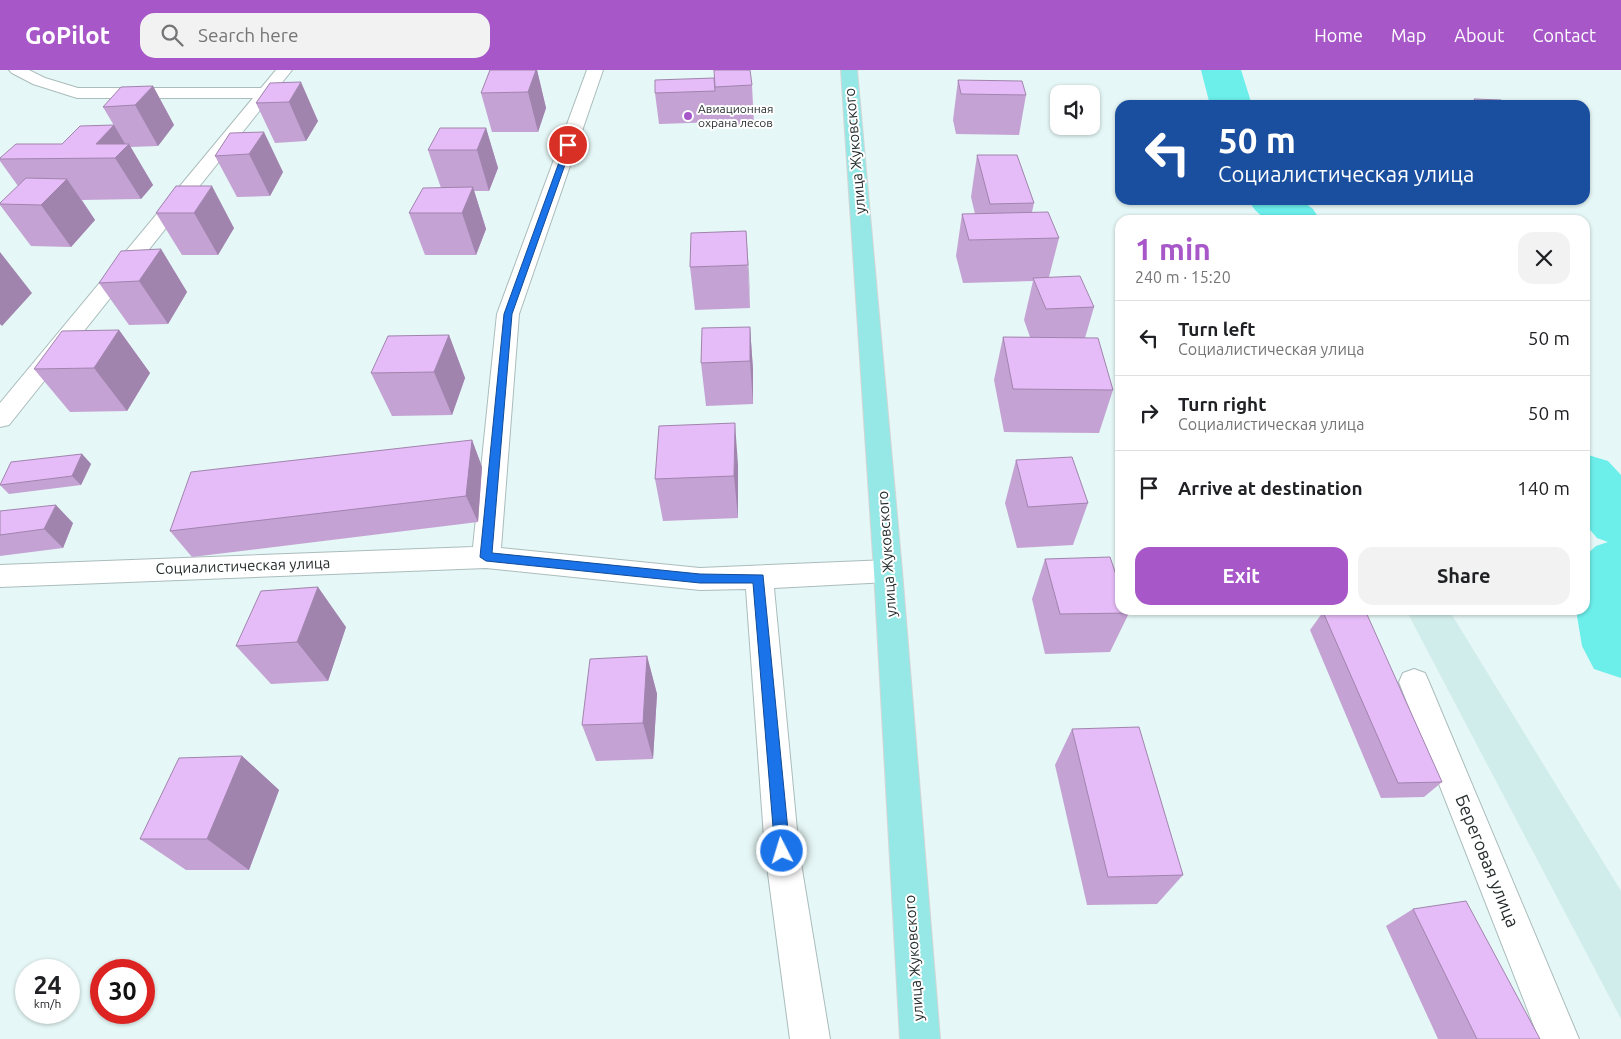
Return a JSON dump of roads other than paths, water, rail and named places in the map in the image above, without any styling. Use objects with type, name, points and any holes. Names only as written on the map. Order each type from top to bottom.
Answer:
[{"type":"main road","name":"улица Жуковского","points":[[849,70],[888,571],[920,1039]]},
{"type":"street","points":[[17,70],[39,81],[77,93],[265,93]]},
{"type":"street","points":[[0,419],[284,70]]},
{"type":"street","points":[[486,557],[508,314],[595,70]]},
{"type":"street","name":"Социалистическая улица","points":[[0,576],[486,557],[700,579],[759,578],[888,571]]},
{"type":"street","points":[[759,578],[782,851],[810,1039]]},
{"type":"street","name":"Береговая улица","points":[[1414,682],[1559,1039]]},
{"type":"waterway","points":[[1221,70],[1230,100]]},
{"type":"waterway","points":[[1278,205],[1289,215]]},
{"type":"waterway","points":[[1590,484],[1621,520]]},
{"type":"waterway","points":[[1621,566],[1607,580],[1621,646]]},
{"type":"place","name":"Авиационная охрана лесов","points":[[688,116]]}]
